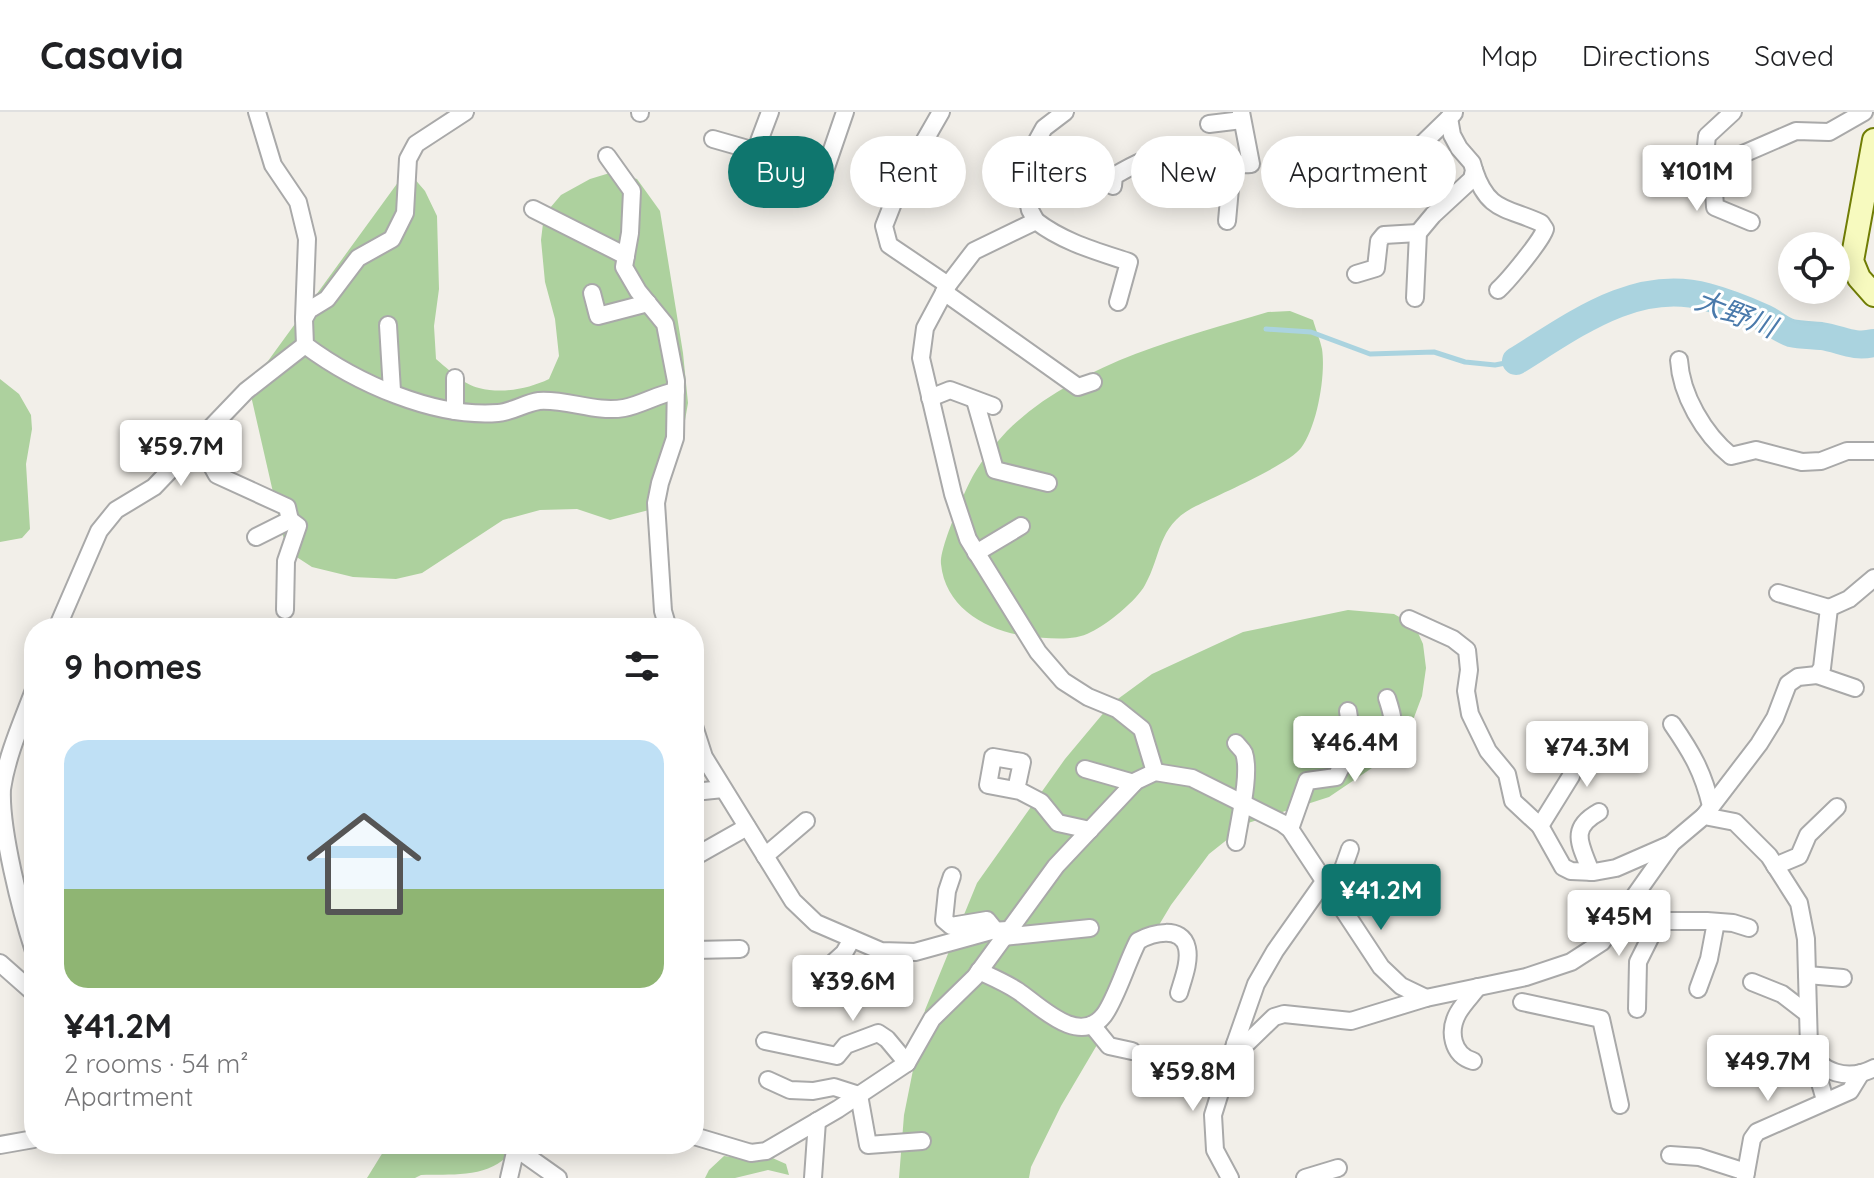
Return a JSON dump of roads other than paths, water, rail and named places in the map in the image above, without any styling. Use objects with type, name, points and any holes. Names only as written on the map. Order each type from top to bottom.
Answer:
[{"type":"main road","points":[[1874,140],[1852,261],[1859,278],[1874,295]]},
{"type":"street","points":[[257,112],[273,165],[298,202],[307,239],[305,345]]},
{"type":"street","points":[[304,319],[309,310],[327,299],[358,258],[392,239],[405,213],[408,159],[416,144],[465,112]]},
{"type":"street","points":[[761,136],[770,112]]},
{"type":"street","points":[[834,144],[845,112]]},
{"type":"street","points":[[941,112],[902,180],[884,226],[889,245],[1078,387],[1093,382]]},
{"type":"street","points":[[1065,112],[1044,128],[1021,170],[1030,210],[1036,221],[1050,232],[1129,262],[1118,302]]},
{"type":"street","points":[[1733,112],[1707,136],[1705,155],[1711,162],[1720,164],[1796,131],[1829,132],[1864,112]]},
{"type":"street","points":[[1452,115],[1452,135],[1472,163],[1486,197],[1498,206],[1541,223],[1545,229],[1512,278],[1498,290]]},
{"type":"street","points":[[1430,136],[1452,115]]},
{"type":"street","points":[[1209,124],[1242,116],[1251,164],[1245,165]]},
{"type":"street","points":[[713,139],[728,143]]},
{"type":"street","points":[[607,156],[632,191],[624,267],[665,324],[676,391],[675,438],[656,503],[665,618]]},
{"type":"street","points":[[1720,164],[1714,191],[1715,207],[1751,222]]},
{"type":"street","points":[[1415,298],[1418,233],[1472,179],[1474,170]]},
{"type":"street","points":[[1227,221],[1228,208]]},
{"type":"street","points":[[533,209],[626,256]]},
{"type":"street","points":[[1036,221],[974,251],[946,288],[925,328],[921,358],[953,494],[968,539],[1038,652],[1063,681],[1088,697],[1117,709],[1142,729],[1155,772]]},
{"type":"street","points":[[1356,274],[1376,268],[1379,241],[1384,235],[1418,233]]},
{"type":"street","points":[[592,293],[598,316],[648,303]]},
{"type":"street","points":[[388,325],[392,391]]},
{"type":"street","points":[[305,345],[357,378],[430,406],[455,411],[501,413],[534,402],[558,400],[597,409],[625,408],[659,394],[676,391]]},
{"type":"street","points":[[61,618],[99,531],[116,510],[154,487],[246,391],[305,345]]},
{"type":"street","points":[[1679,360],[1686,393],[1714,443],[1731,456],[1756,450],[1802,462],[1821,461],[1847,451],[1874,451]]},
{"type":"street","points":[[455,378],[455,411]]},
{"type":"street","points":[[930,398],[950,390],[993,406]]},
{"type":"street","points":[[975,400],[995,470],[1048,483]]},
{"type":"street","points":[[198,441],[217,475],[287,507],[290,520],[298,526],[286,561],[285,610]]},
{"type":"street","points":[[256,537],[290,520]]},
{"type":"street","points":[[976,553],[1021,526]]},
{"type":"street","points":[[1778,593],[1829,608],[1849,599],[1874,578]]},
{"type":"street","points":[[1817,675],[1822,668],[1829,608]]},
{"type":"street","points":[[1409,619],[1453,639],[1467,650],[1469,670],[1466,691],[1470,714],[1488,751],[1507,774],[1513,801],[1540,826],[1563,867],[1571,871],[1591,872],[1616,868],[1672,843]]},
{"type":"street","points":[[1235,1044],[1245,1045],[1274,1017],[1284,1014],[1351,1021],[1426,998],[1509,981],[1571,962],[1602,942],[1672,843],[1759,744],[1775,718],[1788,684],[1798,677],[1817,675],[1855,688]]},
{"type":"street","points":[[1353,744],[1382,744],[1389,738],[1391,711],[1387,698]]},
{"type":"street","points":[[1290,829],[1307,781],[1336,777],[1353,744],[1348,711]]},
{"type":"street","points":[[24,717],[10,755],[0,814],[24,921]]},
{"type":"street","points":[[1672,724],[1705,779],[1703,811]]},
{"type":"street","points":[[1540,826],[1571,776],[1575,763],[1571,737]]},
{"type":"street","points":[[1236,743],[1244,753],[1245,806],[1240,816],[1236,842]]},
{"type":"street","points":[[704,757],[793,901],[816,923],[852,939],[881,951],[915,952],[1002,933],[1090,928]]},
{"type":"street","points":[[1085,769],[1134,783]]},
{"type":"street","points":[[704,1139],[751,1153],[766,1151],[907,1063],[932,1019],[979,971],[1002,933],[1056,866],[1134,783],[1155,772],[1192,778],[1290,829],[1381,967],[1401,986],[1426,998]]},
{"type":"street","points":[[704,791],[723,789]]},
{"type":"street","points":[[1016,790],[1041,802],[1058,823],[1090,830]]},
{"type":"street","points":[[1775,866],[1799,856],[1808,835],[1837,807]]},
{"type":"street","points":[[1703,811],[1735,822],[1769,856],[1799,903],[1806,939],[1809,1047],[1825,1100]]},
{"type":"street","points":[[1591,872],[1579,840],[1580,829],[1586,819],[1599,812]]},
{"type":"street","points":[[765,856],[806,821]]},
{"type":"street","points":[[704,851],[747,827]]},
{"type":"street","points":[[1333,897],[1350,849]]},
{"type":"street","points":[[952,876],[944,920],[951,926],[987,920],[1002,933]]},
{"type":"street","points":[[1230,1178],[1215,1150],[1213,1115],[1235,1044],[1256,984],[1275,951],[1323,883]]},
{"type":"street","points":[[1627,906],[1658,922],[1716,922],[1749,928]]},
{"type":"street","points":[[1637,1009],[1638,962],[1658,922]]},
{"type":"street","points":[[1698,989],[1709,959],[1716,922]]},
{"type":"street","points":[[979,971],[1017,990],[1048,1014],[1081,1028],[1092,1025],[1104,1015],[1138,941],[1149,934],[1167,932],[1180,936],[1187,947],[1186,971],[1179,993]]},
{"type":"street","points":[[824,971],[844,953],[852,939]]},
{"type":"street","points":[[704,950],[740,949]]},
{"type":"street","points":[[0,963],[24,984]]},
{"type":"street","points":[[1807,975],[1843,978]]},
{"type":"street","points":[[1509,981],[1525,1006],[1601,1019],[1607,1076],[1620,1105]]},
{"type":"street","points":[[1752,982],[1782,994],[1808,1014]]},
{"type":"street","points":[[1473,1061],[1458,1053],[1452,1032],[1456,1015],[1478,987]]},
{"type":"street","points":[[1092,1025],[1109,1046],[1132,1051]]},
{"type":"street","points":[[765,1041],[837,1056],[846,1045],[878,1033],[907,1063]]},
{"type":"street","points":[[1814,1062],[1825,1069],[1847,1075],[1868,1070]]},
{"type":"street","points":[[1670,1155],[1699,1157],[1745,1175],[1752,1139],[1757,1132],[1850,1091],[1868,1070]]},
{"type":"street","points":[[768,1080],[790,1090],[813,1091],[834,1087],[859,1095]]},
{"type":"street","points":[[859,1095],[868,1145],[922,1141]]},
{"type":"street","points":[[813,1178],[817,1121]]},
{"type":"street","points":[[0,1145],[24,1141]]},
{"type":"street","points":[[509,1178],[512,1154]]},
{"type":"street","points":[[524,1154],[558,1178]]},
{"type":"street","points":[[1305,1178],[1338,1168]]},
{"type":"waterway","name":"大野川","points":[[1516,361],[1606,308],[1655,294],[1681,293],[1707,297],[1736,306],[1791,333],[1853,344],[1874,343]]},
{"type":"waterway","points":[[1266,329],[1311,332],[1370,354],[1434,352],[1465,362],[1495,365],[1516,361]]}]
